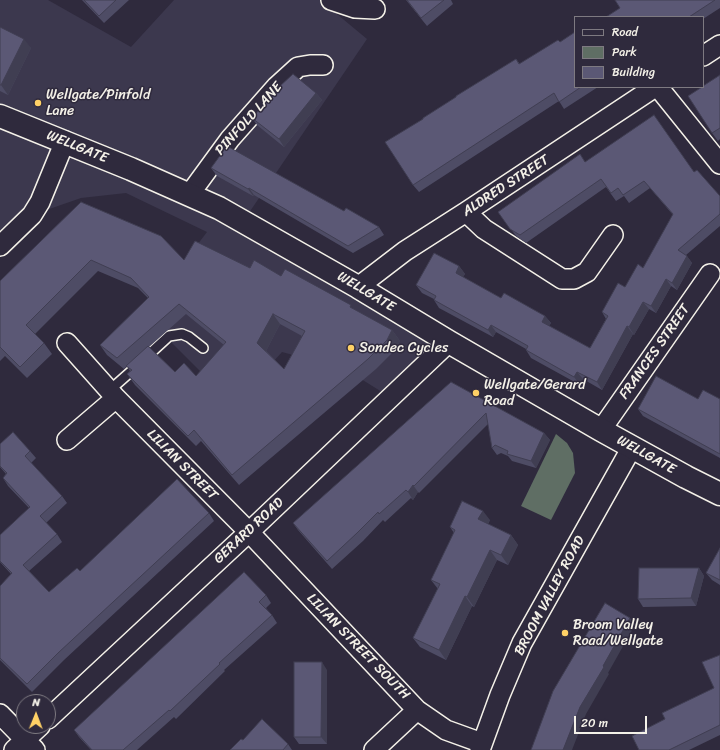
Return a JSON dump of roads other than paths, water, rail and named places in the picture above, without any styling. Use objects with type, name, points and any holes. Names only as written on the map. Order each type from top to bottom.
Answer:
[{"type":"main road","name":"WELLGATE","points":[[0,116],[189,194],[256,229],[358,287],[449,342],[601,430],[720,494]]},
{"type":"street","points":[[331,0],[355,8],[375,8]]},
{"type":"street","points":[[704,55],[720,45]]},
{"type":"street","name":"PINFOLD LANE","points":[[189,194],[230,139],[276,87],[298,67],[323,65]]},
{"type":"street","name":"ALDRED STREET","points":[[358,287],[405,251],[655,88]]},
{"type":"street","points":[[658,88],[720,164]]},
{"type":"street","points":[[0,246],[32,215],[40,202],[65,142]]},
{"type":"street","points":[[466,212],[484,229],[562,279],[574,278],[587,272],[614,235]]},
{"type":"street","name":"FRANCES STREET","points":[[601,430],[710,274]]},
{"type":"street","name":"GERARD ROAD","points":[[56,712],[249,532],[449,342]]},
{"type":"street","name":"LILIAN STREET","points":[[67,343],[113,394],[249,532]]},
{"type":"street","points":[[67,440],[113,394]]},
{"type":"street","name":"BROOM VALLEY ROAD","points":[[481,747],[500,695],[522,643],[632,447]]},
{"type":"street","name":"LILIAN STREET SOUTH","points":[[249,532],[417,710],[446,730],[481,747]]},
{"type":"street","points":[[374,750],[417,710]]},
{"type":"street","points":[[0,714],[25,747],[34,734]]},
{"type":"lane","points":[[113,394],[169,336],[182,334],[189,336],[203,348]]},
{"type":"place","name":"Wellgate/Pinfold Lane","points":[[38,103]]},
{"type":"place","name":"Sondec Cycles","points":[[351,348]]},
{"type":"place","name":"Wellgate/Gerard Road","points":[[476,393]]},
{"type":"place","name":"Broom Valley Road/Wellgate","points":[[565,633]]}]
